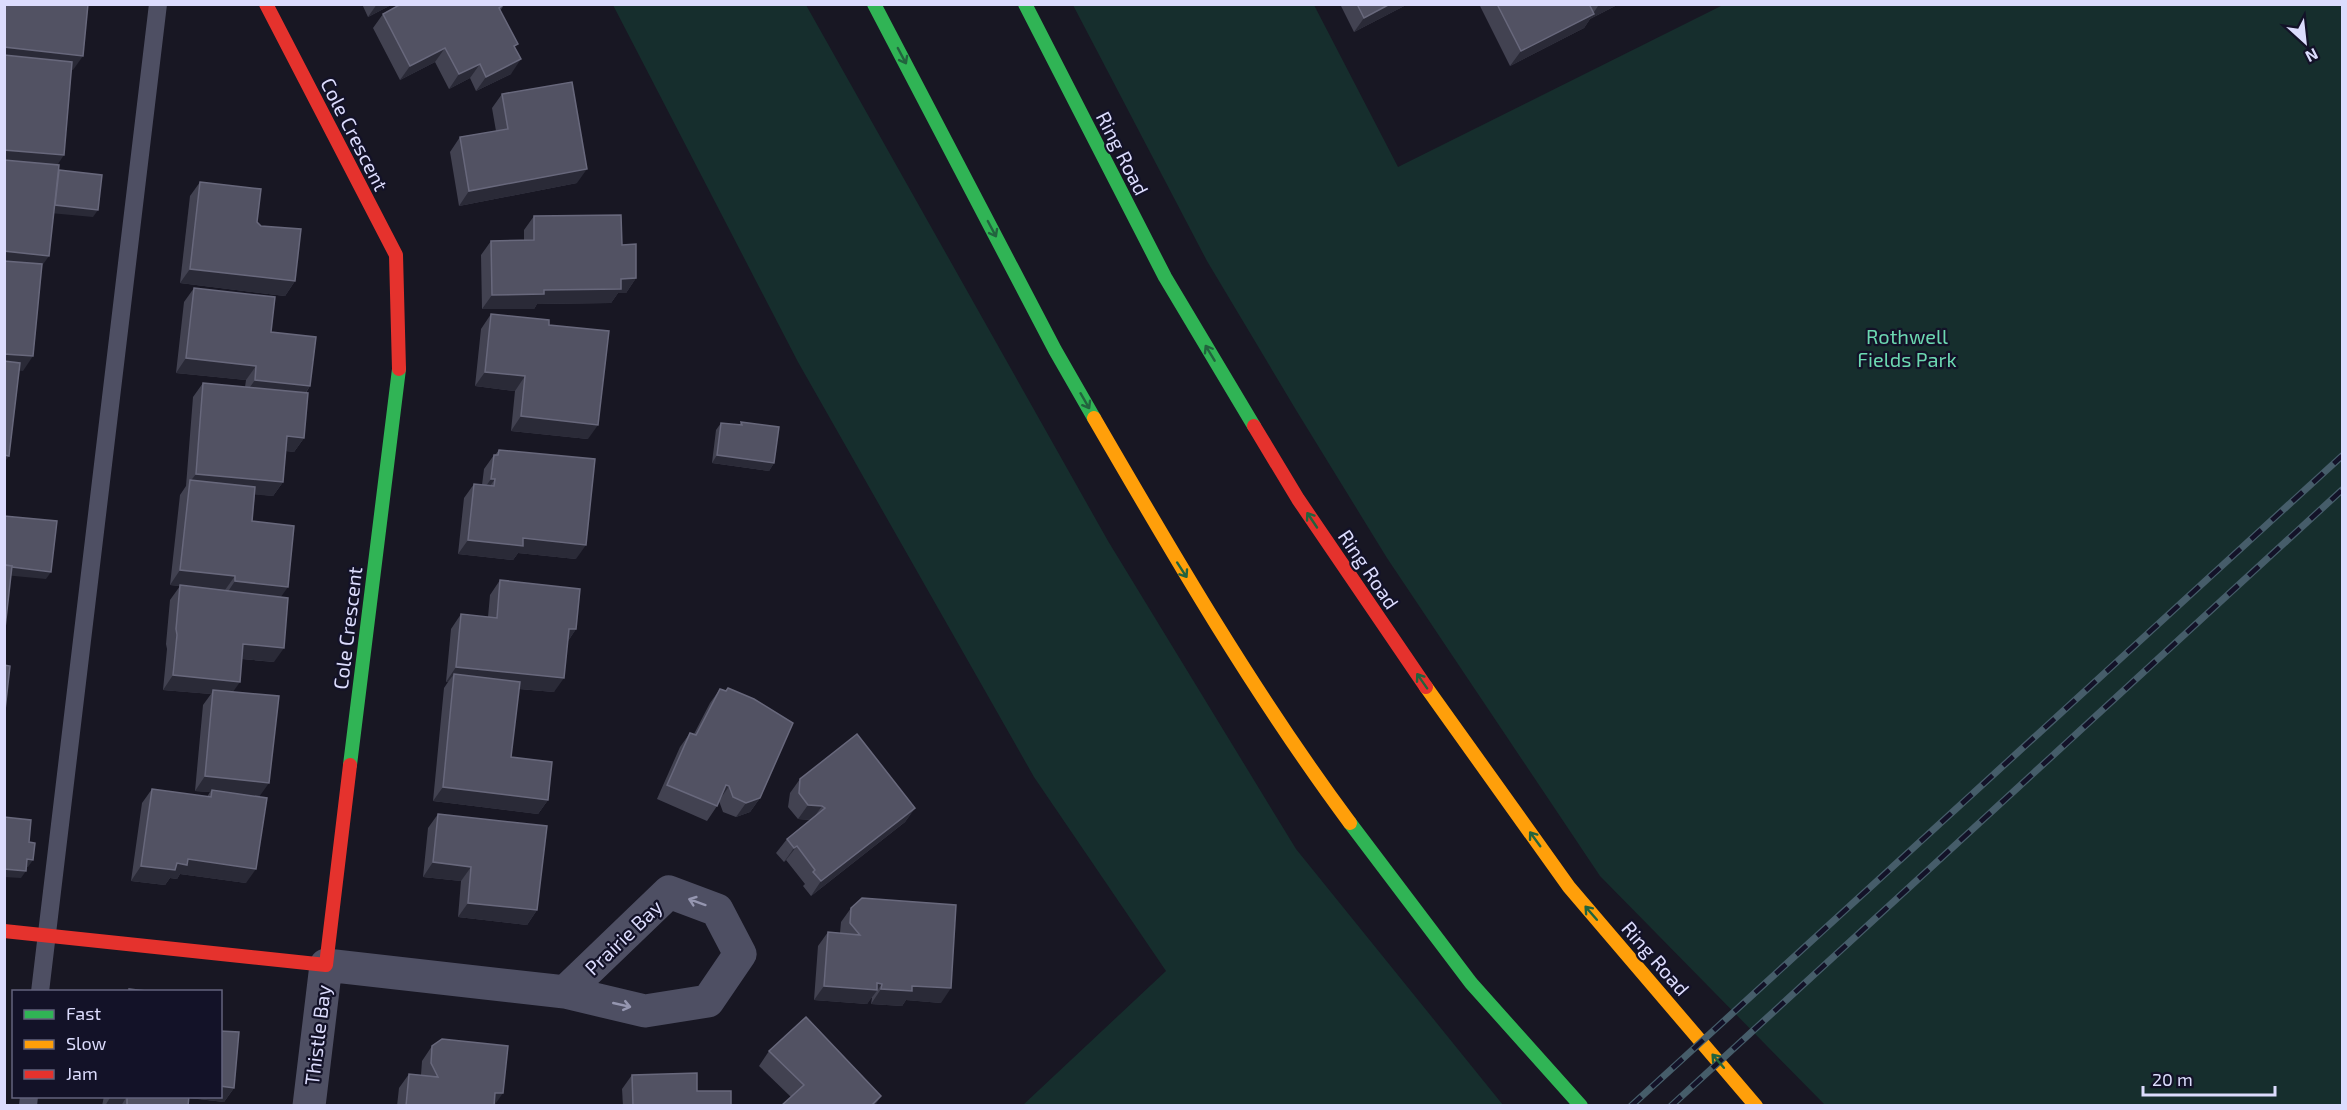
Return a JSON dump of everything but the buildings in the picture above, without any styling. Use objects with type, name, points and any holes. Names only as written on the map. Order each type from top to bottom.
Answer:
[{"type":"main road","name":"Cole Crescent","points":[[266,4],[396,255],[400,360],[326,965]]},
{"type":"main road","points":[[874,4],[1061,360],[1173,555],[1301,756],[1471,983],[1581,1106]]},
{"type":"main road","name":"Ring Road","points":[[1025,4],[1165,277],[1298,499],[1420,678],[1569,887],[1756,1106]]},
{"type":"main road","points":[[4,931],[326,965]]},
{"type":"street","name":"Prairie Bay","points":[[326,965],[565,992],[645,1011],[708,1001],[740,954],[717,910],[669,892],[565,992]]},
{"type":"street","name":"Thistle Bay","points":[[309,1106],[326,965]]},
{"type":"lane","points":[[40,990],[158,4]]},
{"type":"green space","points":[[613,5],[806,5],[1108,541],[1296,849],[1503,1105],[1023,1105],[1166,971],[1034,777],[798,362]]},
{"type":"green space","name":"Rothwell Fields Park","points":[[1073,5],[1314,5],[1398,167],[1723,5],[2342,5],[2342,1105],[1825,1105],[1600,876],[1387,558],[1296,410],[1207,261]]},
{"type":"railway","points":[[1631,1106],[2342,456]]},
{"type":"railway","points":[[1671,1106],[2342,490]]},
{"type":"traffic: fast","points":[[874,4],[1055,350],[1094,418]]},
{"type":"traffic: fast","points":[[1025,4],[1165,277],[1254,426]]},
{"type":"traffic: fast","points":[[350,765],[399,369]]},
{"type":"traffic: fast","points":[[1350,823],[1471,983],[1581,1106]]},
{"type":"traffic: slow","points":[[1094,418],[1248,675],[1350,823]]},
{"type":"traffic: slow","points":[[1426,687],[1569,887],[1756,1106]]},
{"type":"traffic: jam","points":[[266,4],[396,255],[399,369]]},
{"type":"traffic: jam","points":[[1254,426],[1298,499],[1426,687]]},
{"type":"traffic: jam","points":[[4,931],[326,965],[350,765]]}]
